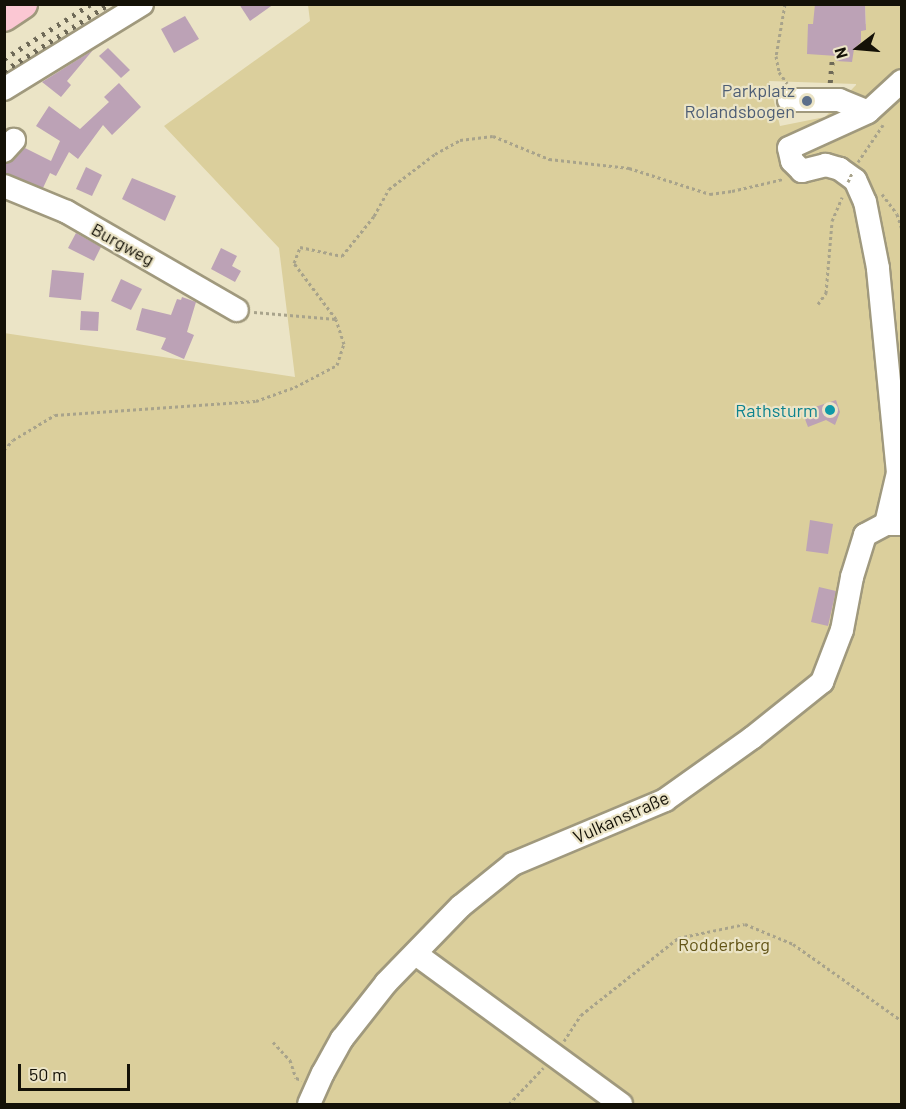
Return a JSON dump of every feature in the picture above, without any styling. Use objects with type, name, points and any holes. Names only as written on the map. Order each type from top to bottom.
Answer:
[{"type":"main road","points":[[4,17],[23,4]]},
{"type":"street","points":[[4,89],[142,4]]},
{"type":"street","points":[[894,524],[898,473],[878,268],[865,202],[855,180],[840,169],[826,165],[802,171],[792,161],[789,148],[877,116],[902,81]]},
{"type":"street","points":[[789,100],[839,100],[877,116]]},
{"type":"street","name":"Burgweg","points":[[4,186],[77,218],[237,310]]},
{"type":"street","name":"Vulkanstraße","points":[[313,1096],[342,1039],[386,983],[461,906],[513,864],[665,800],[752,738],[822,682],[842,630],[852,577],[865,535],[894,524]]},
{"type":"street","points":[[416,954],[621,1104]]},
{"type":"path","points":[[785,4],[776,56],[779,72],[788,84],[815,101]]},
{"type":"path","points":[[856,165],[877,116]]},
{"type":"path","points":[[4,450],[13,441],[55,416],[256,401],[295,387],[337,365],[344,344],[336,319],[294,263],[300,247],[342,256],[374,216],[389,189],[435,154],[460,140],[493,136],[549,159],[629,168],[710,194],[780,182],[798,168]]},
{"type":"path","points":[[818,304],[826,293],[832,220],[853,171]]},
{"type":"path","points":[[237,310],[336,319]]},
{"type":"path","points":[[509,1104],[554,1055],[581,1015],[678,939],[745,924],[793,944],[902,1021]]},
{"type":"path","points":[[273,1042],[290,1060],[297,1078],[313,1096]]},
{"type":"green space","name":"Rodderberg","points":[[824,4],[841,25],[866,24],[865,5],[901,5],[901,1104],[5,1104],[4,333],[295,377],[279,248],[164,126],[310,21],[308,5]],"holes":[[[769,81],[856,84],[825,117],[780,126]]]},
{"type":"building","points":[[239,4],[274,4],[250,21]]},
{"type":"building","points":[[815,4],[865,4],[866,30],[861,31],[861,42],[854,49],[852,62],[836,61],[837,56],[807,54],[808,24],[813,24]]},
{"type":"building","points":[[185,16],[199,39],[174,53],[161,29]]},
{"type":"building","points":[[108,48],[130,70],[121,78],[99,56]]},
{"type":"building","points":[[93,50],[67,81],[71,85],[61,97],[42,82]]},
{"type":"building","points":[[119,83],[141,107],[112,135],[103,125],[78,159],[69,152],[56,176],[50,173],[43,188],[4,173],[6,164],[14,160],[25,148],[51,161],[60,141],[36,126],[49,106],[80,129],[109,102],[104,97]]},
{"type":"building","points":[[86,167],[102,175],[92,196],[76,189]]},
{"type":"building","points":[[132,178],[176,196],[165,221],[122,199]]},
{"type":"building","points":[[76,233],[101,247],[94,261],[68,248]]},
{"type":"building","points":[[221,248],[237,256],[232,266],[241,271],[235,282],[211,269]]},
{"type":"building","points":[[52,270],[84,273],[81,300],[49,297]]},
{"type":"building","points":[[121,279],[142,289],[131,310],[111,301]]},
{"type":"building","points":[[182,297],[196,302],[187,332],[194,335],[184,359],[161,349],[166,338],[136,330],[142,308],[171,315],[177,299],[181,300]]},
{"type":"building","points":[[81,311],[99,312],[98,331],[80,330]]},
{"type":"building","points":[[836,400],[840,412],[835,425],[826,420],[808,427],[803,414],[806,410]]},
{"type":"building","points":[[810,520],[833,524],[828,554],[806,551]]},
{"type":"building","points":[[819,587],[836,591],[828,626],[811,622]]},
{"type":"railway","points":[[4,59],[91,4]]},
{"type":"railway","points":[[4,71],[109,4]]},
{"type":"railway","points":[[830,83],[832,58]]},
{"type":"place","name":"Parkplatz Rolandsbogen","points":[[807,101]]},
{"type":"place","name":"Rathsturm","points":[[830,410]]}]
